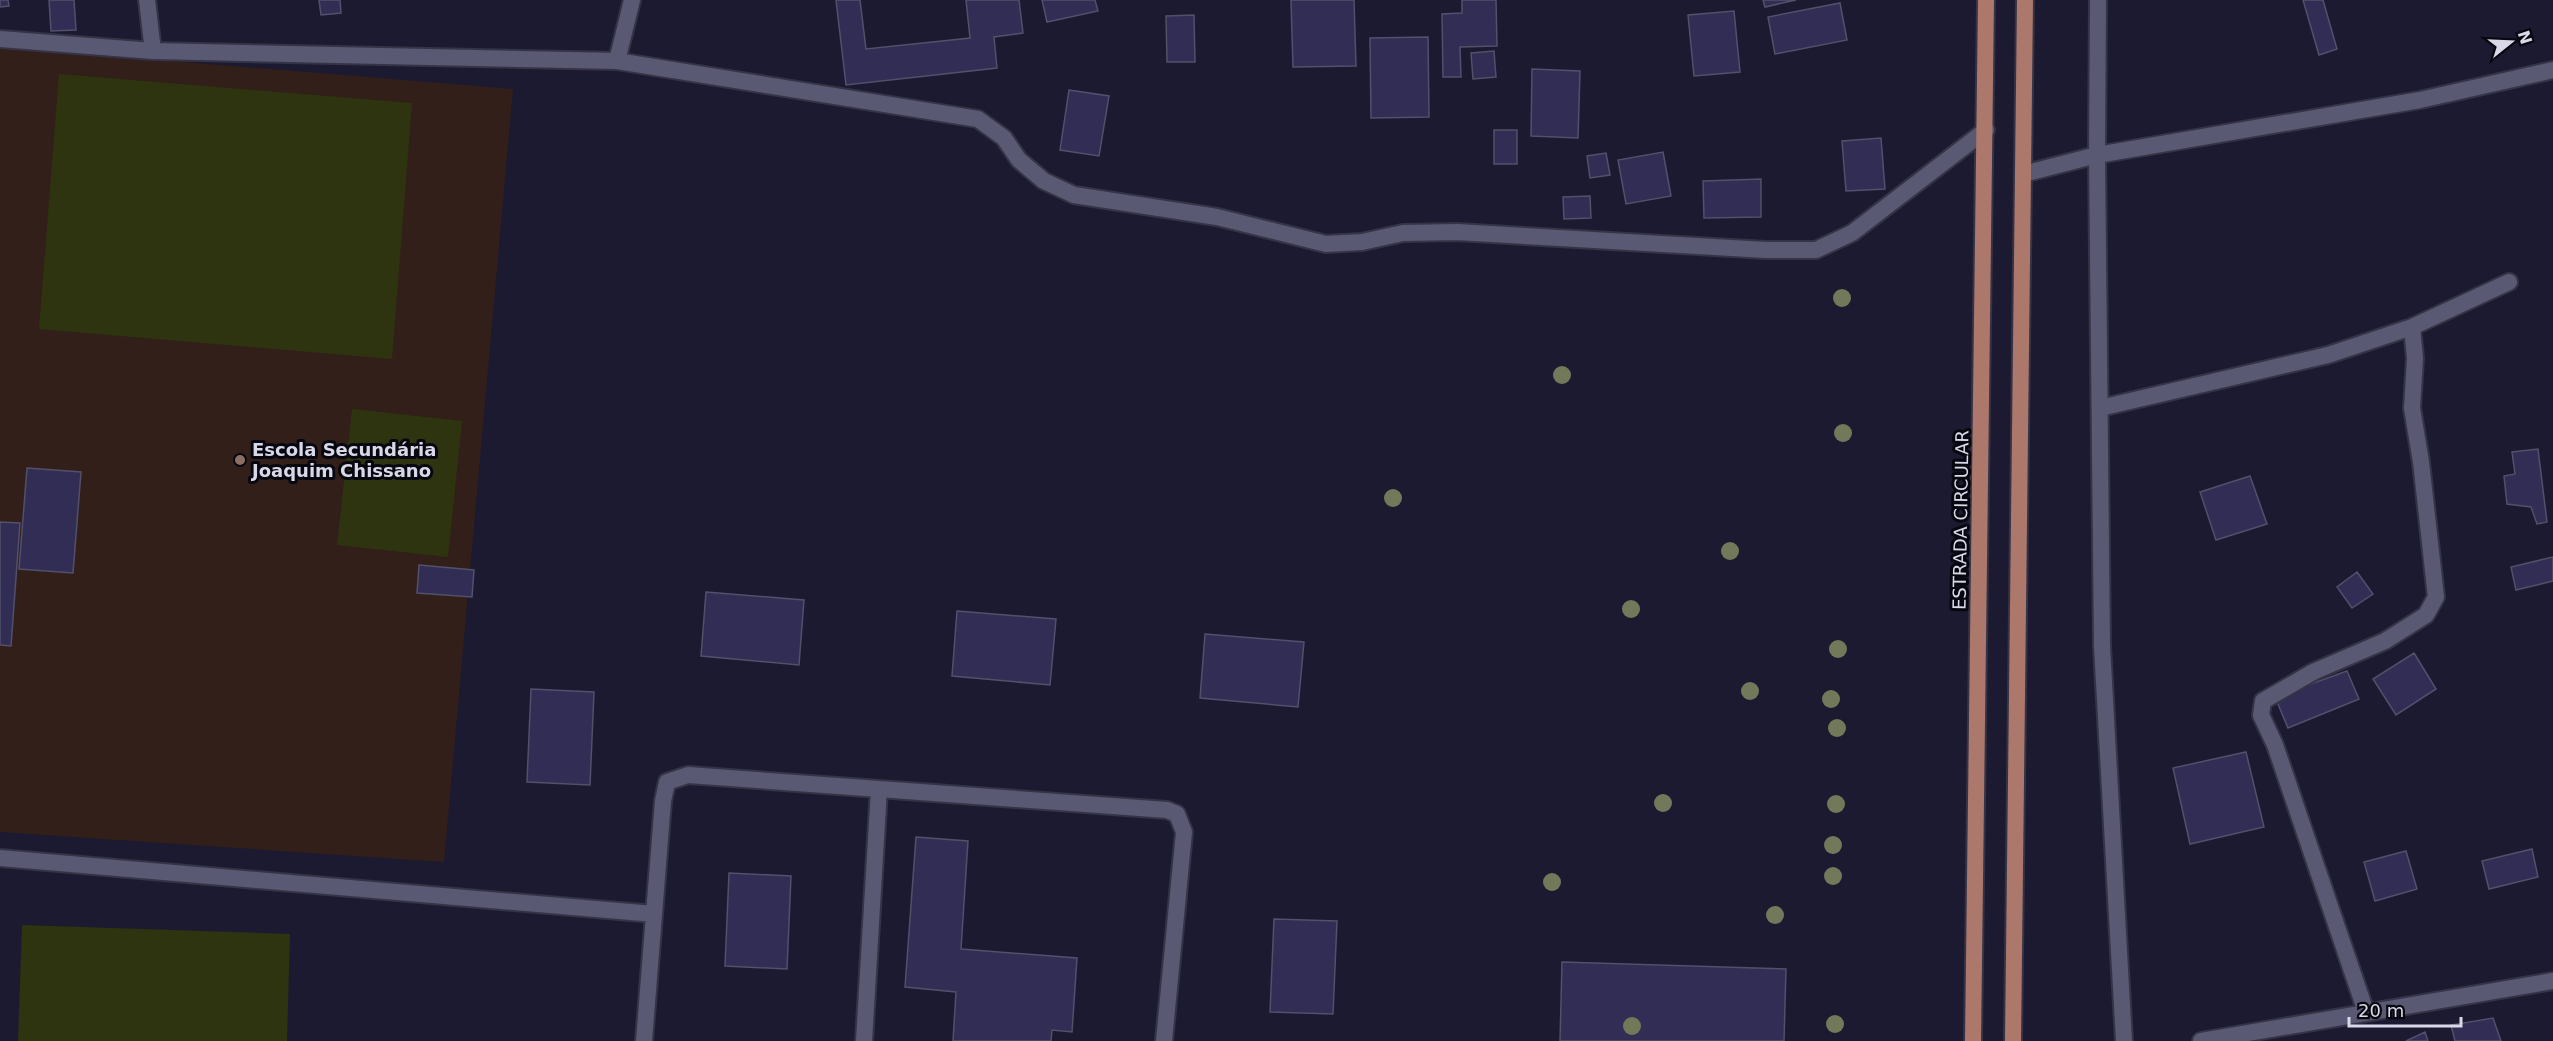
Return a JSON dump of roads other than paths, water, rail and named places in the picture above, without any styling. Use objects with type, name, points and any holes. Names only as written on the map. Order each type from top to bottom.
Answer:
[{"type":"main road","name":"ESTRADA CIRCULAR","points":[[1973,1041],[1986,0]]},
{"type":"main road","points":[[2013,1041],[2025,0]]},
{"type":"street","points":[[147,0],[153,51]]},
{"type":"street","points":[[617,62],[632,0]]},
{"type":"street","points":[[2098,0],[2097,155],[2102,646],[2124,1041]]},
{"type":"street","points":[[0,39],[153,51],[617,62],[978,119],[1004,138],[1019,160],[1044,181],[1074,195],[1217,218],[1326,244],[1362,242],[1403,233],[1457,232],[1766,250],[1816,250],[1852,233],[1986,130]]},
{"type":"street","points":[[2023,174],[2097,155],[2420,100],[2553,70]]},
{"type":"street","points":[[2100,408],[2328,356],[2412,327],[2509,282]]},
{"type":"street","points":[[2366,1012],[2275,745],[2261,715],[2263,700],[2313,672],[2385,641],[2426,615],[2436,597],[2412,408],[2415,358],[2412,327]]},
{"type":"street","points":[[644,1041],[667,782],[688,775],[1167,810],[1177,814],[1184,832],[1164,1041]]},
{"type":"street","points":[[864,1041],[879,789]]},
{"type":"street","points":[[0,858],[654,914]]},
{"type":"street","points":[[2201,1041],[2553,981]]},
{"type":"place","name":"Escola Secundária Joaquim Chissano","points":[[240,460]]}]
